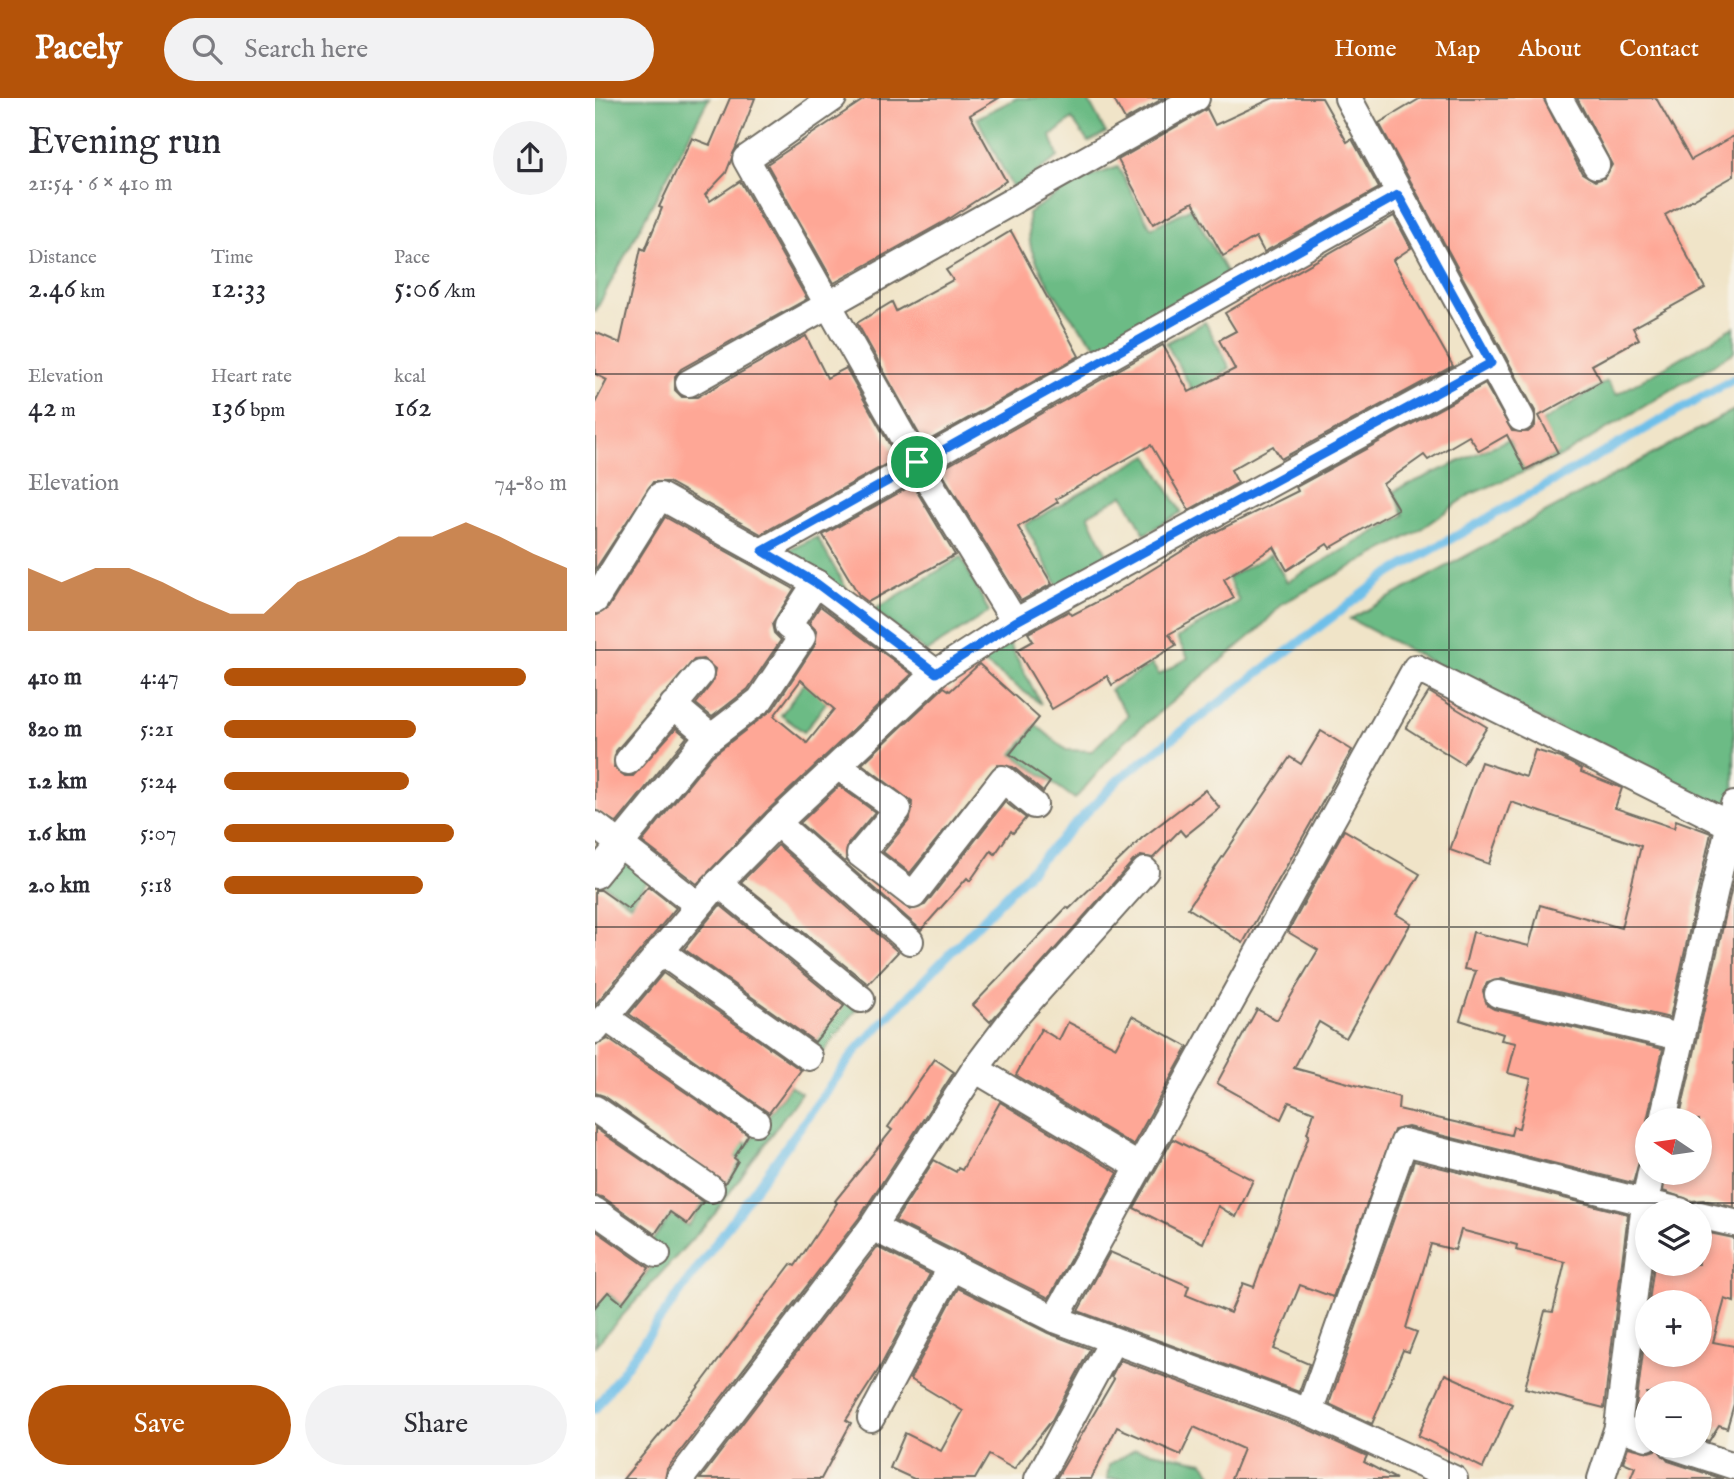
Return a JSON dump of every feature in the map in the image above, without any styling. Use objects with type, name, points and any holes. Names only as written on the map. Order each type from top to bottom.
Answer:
[{"type":"street","points":[[833,98],[746,159],[917,462],[1015,622]]},
{"type":"street","points":[[689,383],[1196,98]]},
{"type":"street","points":[[1559,98],[1595,164]]},
{"type":"street","points":[[1358,102],[1398,195],[1521,418]]},
{"type":"street","points":[[763,551],[917,462],[1398,195]]},
{"type":"street","points":[[756,1122],[600,1023],[698,905],[776,823],[839,767],[936,673],[1015,622],[1491,363]]},
{"type":"street","points":[[595,600],[660,496],[763,551],[816,583],[936,673]]},
{"type":"street","points":[[595,875],[619,842],[711,737],[760,700],[802,637],[788,626],[816,583]]},
{"type":"street","points":[[1055,1319],[1416,668],[1731,815],[1665,1108]]},
{"type":"street","points":[[628,761],[701,674]]},
{"type":"street","points":[[673,705],[711,737]]},
{"type":"street","points":[[839,767],[898,809],[860,854],[913,895],[1003,779],[1034,805]]},
{"type":"street","points":[[776,823],[911,941]]},
{"type":"street","points":[[595,825],[698,905]]},
{"type":"street","points":[[680,1479],[872,1227],[975,1069],[1010,1021],[1145,871]]},
{"type":"street","points":[[718,883],[861,999]]},
{"type":"street","points":[[660,951],[809,1057]]},
{"type":"street","points":[[1498,995],[1680,1037]]},
{"type":"street","points":[[975,1069],[1138,1166]]},
{"type":"street","points":[[595,1109],[711,1189]]},
{"type":"street","points":[[1309,1412],[1404,1142],[1635,1200]]},
{"type":"street","points":[[595,1211],[657,1254]]},
{"type":"street","points":[[1712,1218],[1734,1223]]},
{"type":"street","points":[[872,1227],[1055,1319],[1309,1412],[1454,1479]]},
{"type":"street","points":[[871,1418],[952,1266]]},
{"type":"street","points":[[1601,1479],[1618,1427],[1636,1276]]},
{"type":"street","points":[[1038,1479],[1112,1342]]},
{"type":"street","points":[[1618,1427],[1635,1433]]},
{"type":"street","points":[[1710,1458],[1734,1466]]},
{"type":"green space","points":[[595,98],[709,98],[595,312]]},
{"type":"green space","points":[[1017,98],[1087,98],[1106,133],[1088,142],[1072,119],[1051,136],[1058,157],[1013,189],[977,118]]},
{"type":"green space","points":[[1118,167],[1151,228],[1191,208],[1231,281],[1099,348],[1079,327],[1045,278],[1031,247],[1028,213],[1078,181]]},
{"type":"green space","points":[[1205,322],[1230,368],[1220,375],[1236,403],[1208,419],[1166,343]]},
{"type":"green space","points":[[1734,327],[1734,352],[1560,457],[1471,494],[1415,533],[1283,603],[1259,629],[1125,741],[1075,799],[1013,754],[1036,725],[1066,750],[1092,751],[1128,715],[1110,690],[1152,664],[1159,675],[1188,658],[1177,638],[1239,601],[1228,578],[1271,554],[1287,582],[1404,515],[1394,491],[1509,439],[1525,469],[1557,454],[1542,422],[1607,381],[1616,395]]},
{"type":"green space","points":[[1734,410],[1734,821],[1350,619]]},
{"type":"green space","points":[[1148,455],[1181,512],[1145,534],[1123,495],[1088,515],[1110,560],[1060,590],[1025,525]]},
{"type":"green space","points":[[817,537],[854,602],[781,554]]},
{"type":"green space","points":[[961,557],[989,612],[926,652],[874,610]]},
{"type":"green space","points":[[1008,641],[1041,704],[979,659]]},
{"type":"green space","points":[[831,647],[855,664],[804,732],[781,715]]},
{"type":"green space","points":[[622,853],[652,875],[630,904],[599,881]]},
{"type":"green space","points":[[830,978],[861,1004],[818,1059],[808,1052],[836,1015],[815,998]]},
{"type":"green space","points":[[790,1086],[801,1093],[712,1217],[595,1346],[595,1309],[598,1305],[595,1302],[606,1292],[623,1305],[661,1253],[650,1244],[672,1214],[688,1226],[710,1194],[718,1198],[741,1161],[723,1147],[732,1136],[748,1144]]},
{"type":"green space","points":[[1136,1449],[1203,1462],[1216,1479],[1107,1479],[1109,1465]]},
{"type":"building","points":[[730,98],[755,98],[726,173],[705,195],[710,201],[740,181],[807,299],[681,369],[675,376],[675,390],[682,397],[697,397],[806,336],[827,378],[846,368],[897,458],[761,534],[668,482],[653,482],[595,570],[595,403],[607,380],[595,374],[595,332],[620,343],[641,248],[645,250],[662,208],[659,207],[692,138],[710,145]]},
{"type":"building","points":[[866,98],[999,98],[970,115],[1006,181],[945,221],[834,283],[767,164]]},
{"type":"building","points":[[1113,98],[1164,98],[1125,120]]},
{"type":"building","points":[[1273,98],[1322,98],[1347,142],[1352,139],[1379,188],[1264,252],[1256,237],[1223,256],[1193,202],[1153,224],[1118,160],[1207,109],[1215,125]]},
{"type":"building","points":[[1421,98],[1543,98],[1582,173],[1595,181],[1604,178],[1612,165],[1577,98],[1656,98],[1691,160],[1734,136],[1734,176],[1665,215],[1705,288],[1633,328],[1639,339],[1592,365],[1601,381],[1539,416],[1558,453],[1525,470],[1507,435],[1479,451],[1469,436],[1428,460],[1424,455],[1383,484],[1398,509],[1330,548],[1327,544],[1287,570],[1274,547],[1224,579],[1234,598],[1169,634],[1176,645],[1112,685],[1107,676],[1052,709],[1017,650],[1033,641],[1028,633],[1069,611],[1072,615],[1114,593],[1205,537],[1298,491],[1296,487],[1485,384],[1512,431],[1528,432],[1535,426],[1535,411],[1379,123]]},
{"type":"building","points":[[1394,216],[1411,248],[1393,260],[1453,366],[1281,459],[1273,446],[1231,470],[1238,483],[1189,510],[1151,445],[1056,499],[1058,502],[1018,527],[1052,584],[1021,601],[940,470],[1163,345],[1189,392],[1235,369],[1219,340],[1236,331],[1225,313]]},
{"type":"building","points":[[1011,231],[1079,356],[924,443],[857,323],[892,302],[896,311],[953,280],[946,270]]},
{"type":"building","points":[[913,485],[955,555],[868,602],[859,595],[823,535]]},
{"type":"building","points":[[665,517],[794,589],[772,624],[774,633],[781,640],[748,689],[712,717],[696,704],[712,683],[715,669],[703,659],[694,660],[616,751],[614,767],[625,776],[633,776],[676,728],[687,737],[617,823],[595,810],[595,616],[608,608]]},
{"type":"building","points":[[820,606],[912,674],[766,812],[697,884],[642,842],[712,756],[773,709],[815,645],[817,631],[809,623]],"holes":[[[801,680],[834,709],[807,743],[774,716]]]},
{"type":"building","points":[[979,664],[1039,718],[1010,754],[1050,782],[1043,792],[1013,767],[997,765],[910,873],[883,852],[910,819],[912,802],[862,764],[944,687],[950,691]]},
{"type":"building","points":[[1429,692],[1487,727],[1463,764],[1406,728]]},
{"type":"building","points":[[1321,731],[1352,750],[1243,943],[1188,908],[1290,757],[1301,764]]},
{"type":"building","points":[[1535,750],[1561,758],[1582,769],[1581,772],[1622,788],[1615,808],[1674,828],[1676,820],[1711,833],[1670,1018],[1502,979],[1487,983],[1483,991],[1487,1005],[1494,1009],[1663,1049],[1650,1108],[1635,1108],[1633,1183],[1408,1127],[1394,1130],[1333,1297],[1300,1285],[1274,1349],[1309,1364],[1299,1392],[1078,1311],[1110,1252],[1189,1286],[1186,1295],[1230,1313],[1243,1283],[1254,1287],[1309,1135],[1307,1133],[1314,1112],[1289,1102],[1281,1119],[1217,1083],[1257,1009],[1277,1020],[1318,950],[1288,932],[1344,830],[1420,874],[1396,914],[1411,923],[1346,1038],[1319,1022],[1294,1068],[1399,1097],[1398,1109],[1511,1135],[1513,1127],[1519,1128],[1531,1079],[1508,1073],[1516,1043],[1501,1040],[1503,1034],[1460,1020],[1476,971],[1464,969],[1473,932],[1529,946],[1540,905],[1621,928],[1641,846],[1511,802],[1489,864],[1450,850],[1481,762],[1526,777]]},
{"type":"building","points":[[839,786],[875,812],[848,844],[846,860],[910,910],[925,905],[1005,802],[1026,818],[1013,833],[1011,831],[995,854],[991,851],[970,881],[967,878],[921,930],[800,823]]},
{"type":"building","points":[[1205,790],[1220,808],[1185,836],[1180,830],[1153,858],[1141,856],[1133,861],[990,1022],[973,1005],[1067,907],[1069,909],[1142,838]]},
{"type":"building","points":[[778,845],[898,952],[868,984],[741,882]]},
{"type":"building","points":[[1734,878],[1734,1207],[1712,1202],[1712,1199],[1686,1199],[1663,1191],[1664,1185],[1712,1185],[1712,1108],[1682,1108]]},
{"type":"building","points":[[648,886],[676,908],[595,1005],[595,890],[601,890],[628,909]]},
{"type":"building","points":[[720,905],[844,1006],[815,1042],[684,949]]},
{"type":"building","points":[[663,973],[801,1070],[769,1113],[629,1014]]},
{"type":"building","points":[[1132,1016],[1188,1047],[1133,1145],[1016,1075],[1041,1029],[1059,1040],[1068,1022],[1116,1047]]},
{"type":"building","points":[[608,1039],[748,1135],[734,1158],[738,1161],[725,1183],[604,1096],[595,1093],[595,1045]]},
{"type":"building","points":[[935,1059],[954,1072],[859,1218],[667,1469],[665,1479],[623,1479],[691,1397],[791,1264],[795,1266],[837,1203],[835,1201],[892,1130],[888,1127]]},
{"type":"building","points":[[1000,1102],[1118,1173],[1049,1298],[895,1221],[934,1160],[956,1172],[958,1168],[962,1170]]},
{"type":"building","points":[[595,1128],[703,1202],[687,1224],[670,1212],[655,1234],[604,1198],[595,1195]]},
{"type":"building","points":[[1173,1139],[1253,1180],[1236,1217],[1218,1206],[1203,1243],[1134,1208]]},
{"type":"building","points":[[1414,1161],[1628,1214],[1604,1408],[1525,1388],[1545,1311],[1553,1312],[1565,1262],[1516,1250],[1517,1245],[1461,1230],[1455,1250],[1431,1244],[1406,1328],[1417,1332],[1409,1352],[1403,1350],[1372,1424],[1329,1404]]},
{"type":"building","points":[[595,1230],[649,1268],[622,1303],[608,1292],[595,1307]]},
{"type":"building","points":[[1712,1234],[1734,1238],[1734,1302],[1725,1299],[1713,1342],[1734,1346],[1734,1404],[1727,1428],[1719,1425],[1712,1436],[1712,1381],[1639,1381],[1641,1367],[1712,1367],[1712,1290],[1651,1290],[1652,1276],[1712,1276]]},
{"type":"building","points":[[877,1247],[930,1274],[879,1369],[846,1420],[851,1423],[821,1479],[700,1479]]},
{"type":"building","points":[[958,1288],[1048,1333],[1090,1349],[1052,1420],[1014,1469],[989,1455],[975,1479],[914,1479],[890,1468],[905,1433],[941,1451],[963,1411],[910,1379]]},
{"type":"building","points":[[1120,1360],[1303,1427],[1367,1456],[1364,1462],[1396,1479],[1231,1479],[1243,1449],[1194,1427],[1181,1455],[1117,1427],[1091,1479],[1056,1479],[1114,1379],[1111,1377]]},
{"type":"building","points":[[1445,1374],[1512,1404],[1483,1468],[1418,1436]]},
{"type":"building","points":[[1628,1447],[1635,1449],[1635,1458],[1666,1458],[1723,1479],[1630,1479],[1635,1467],[1623,1462]]},
{"type":"waterway","points":[[595,1409],[857,1049],[1119,779],[1389,574],[1734,379]]},
{"type":"route","points":[[1398,195],[1491,363],[1015,622],[936,673],[816,583],[763,551],[917,462],[1398,195]]}]
